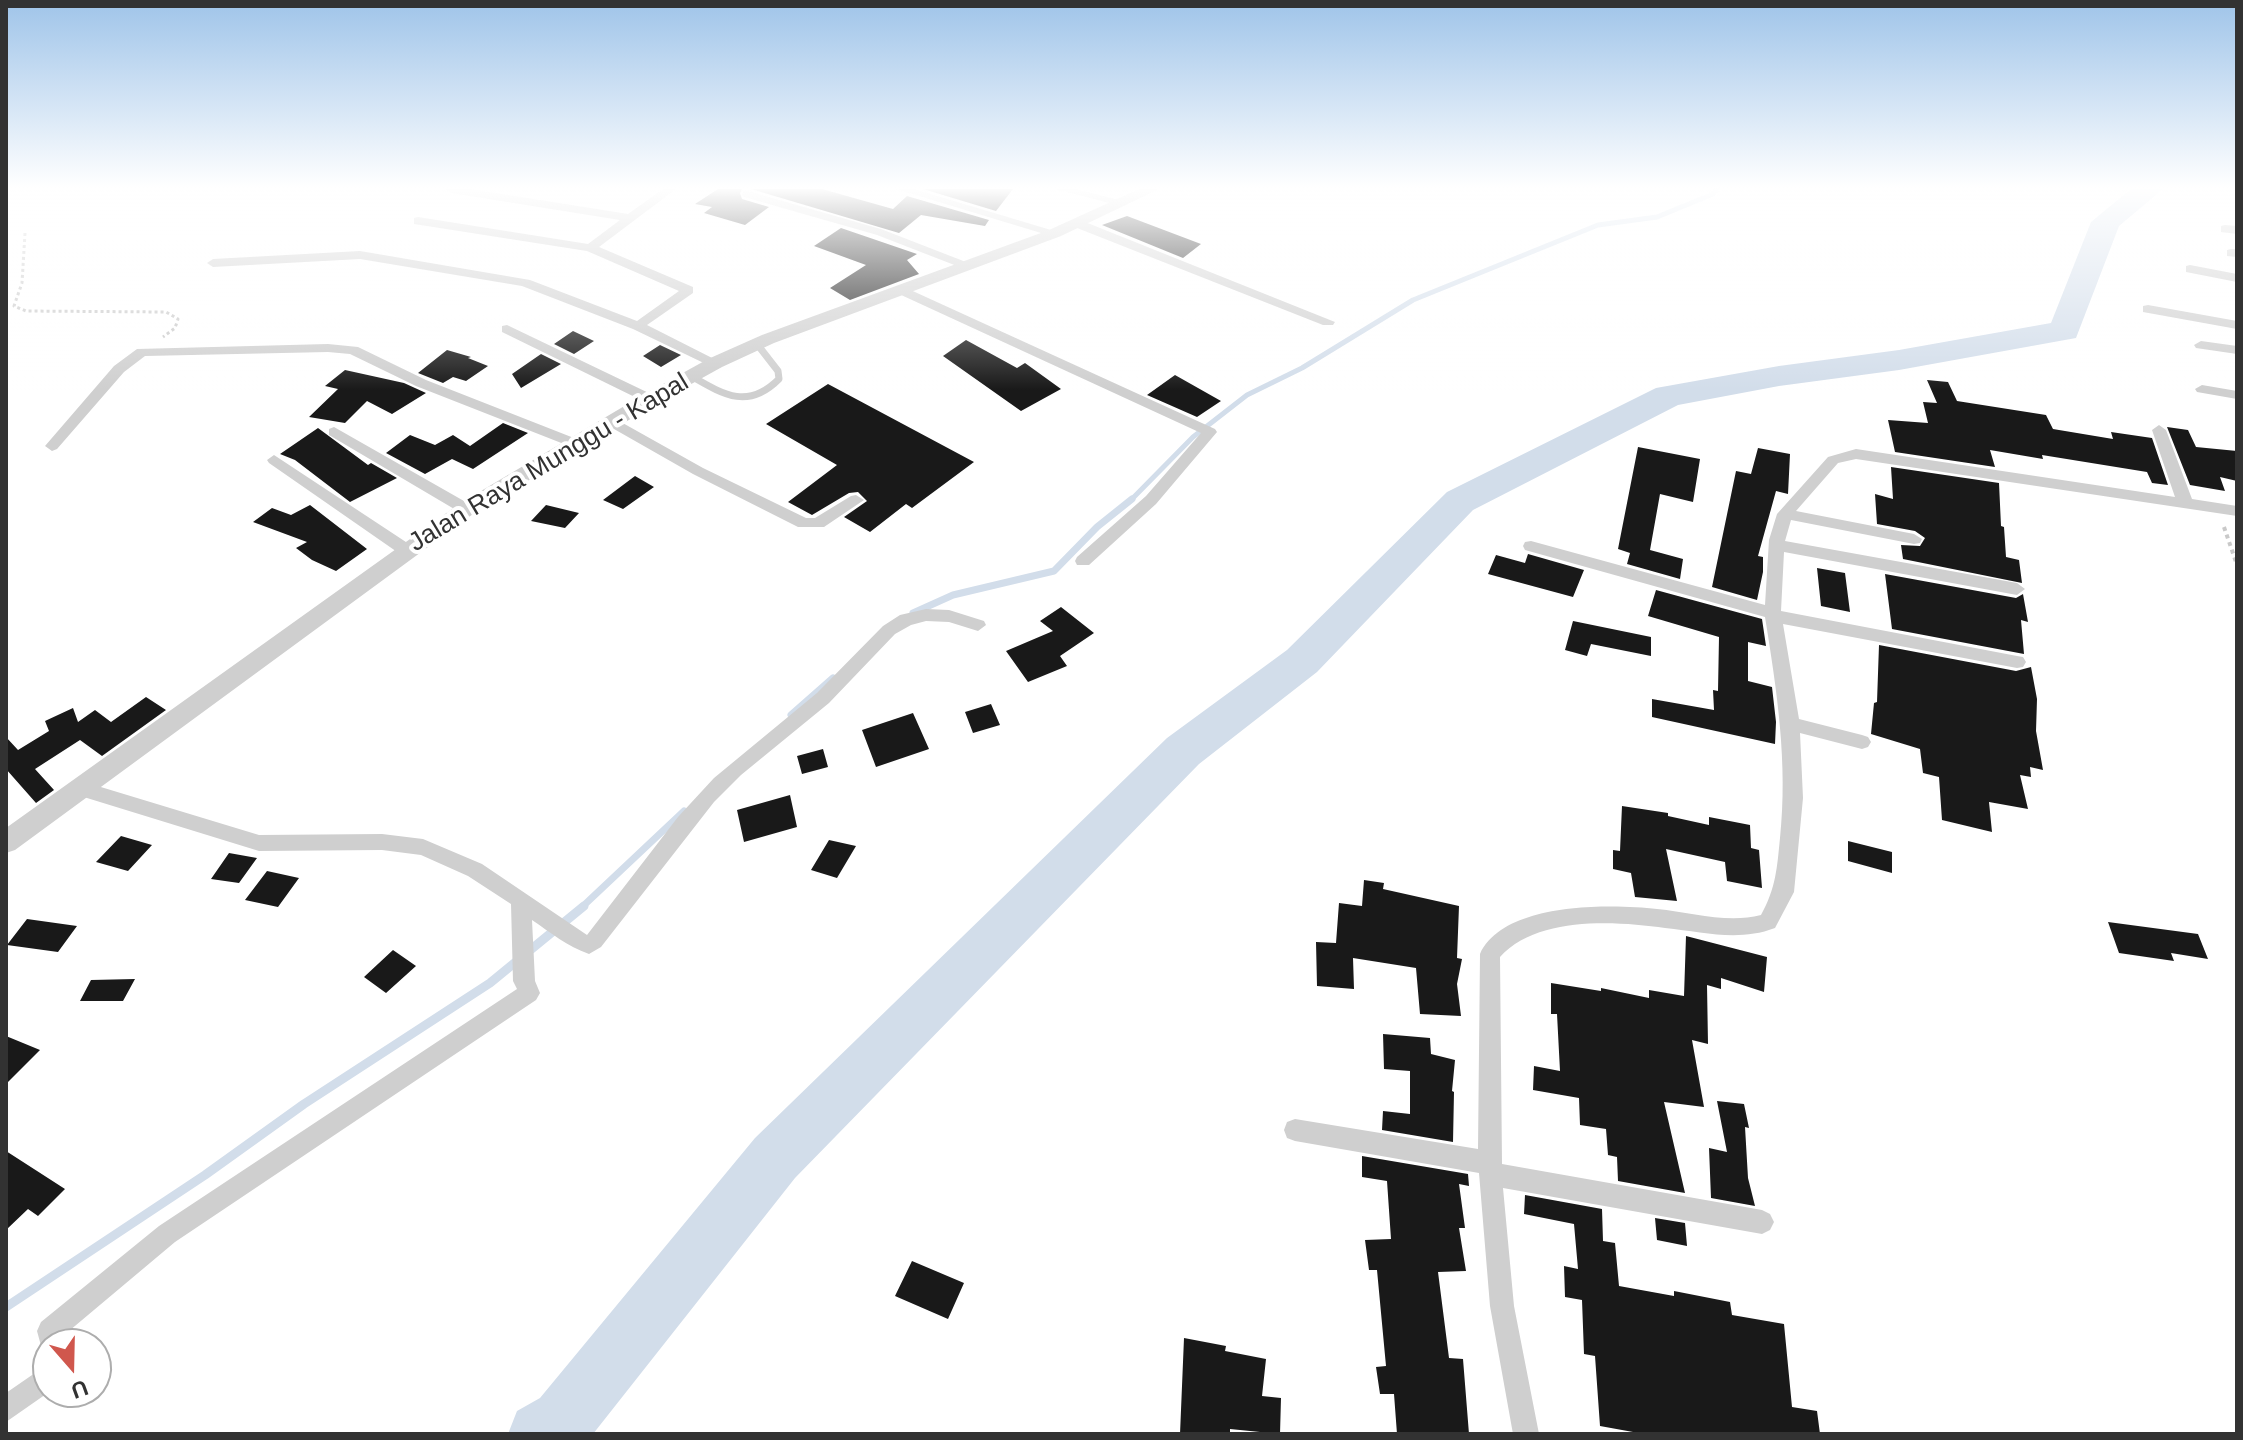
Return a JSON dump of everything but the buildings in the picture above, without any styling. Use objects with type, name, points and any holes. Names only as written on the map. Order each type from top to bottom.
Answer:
[{"type":"street","points":[[213,263],[338,256]]},
{"type":"street","points":[[367,256],[525,283],[638,326],[715,363]]},
{"type":"street","points":[[609,256],[688,290],[638,326]]},
{"type":"street","name":"Jalan Raya Munggu - Kapal","points":[[6,842],[406,550],[574,443],[715,363],[757,344],[904,291],[989,256]]},
{"type":"street","points":[[1161,256],[1328,322]]},
{"type":"street","points":[[2190,269],[2237,278]]},
{"type":"street","points":[[904,291],[1210,432],[1151,500],[1083,561]]},
{"type":"street","points":[[2148,309],[2237,325]]},
{"type":"street","points":[[507,329],[650,399]]},
{"type":"street","points":[[2201,345],[2237,350]]},
{"type":"street","points":[[52,446],[119,369],[142,352],[328,348],[353,350],[421,383],[574,443]]},
{"type":"street","points":[[2202,389],[2237,395]]},
{"type":"street","points":[[612,422],[698,471],[804,523],[818,523],[856,500]]},
{"type":"street","points":[[2159,430],[2186,505]]},
{"type":"street","points":[[334,432],[466,509]]},
{"type":"street","points":[[1526,1434],[1502,1306],[1490,1169],[1490,954],[1497,943],[1522,929],[1556,920],[1599,917],[1675,919],[1739,929],[1768,922],[1784,892],[1794,798],[1791,724],[1774,615],[1777,545],[1785,514],[1833,460],[1856,454],[2227,510]]},
{"type":"street","points":[[274,460],[406,550]]},
{"type":"street","points":[[1785,514],[1914,539]]},
{"type":"street","points":[[1777,545],[2017,589]]},
{"type":"street","points":[[1531,546],[1774,615],[2017,662]]},
{"type":"street","points":[[81,789],[259,843],[382,842],[423,847],[475,870],[585,945],[594,941],[674,836],[732,771],[821,700],[863,654],[901,621],[918,614],[940,612],[978,625]]},
{"type":"street","points":[[1791,724],[1862,742]]},
{"type":"street","points":[[54,1328],[167,1234],[529,993],[524,981],[521,948],[528,907]]},
{"type":"street","points":[[1295,1130],[1762,1222]]},
{"type":"street","points":[[6,1409],[32,1389]]},
{"type":"lane","points":[[941,256],[964,265]]},
{"type":"lane","points":[[691,376],[729,398],[755,395],[779,379],[778,371],[757,344]]},
{"type":"path","points":[[24,256],[22,283],[14,306],[26,311],[166,312],[178,319],[175,328],[142,352]]},
{"type":"path","points":[[2227,510],[2237,565]]},
{"type":"waterway","points":[[1132,499],[1193,437],[1247,395],[1302,368],[1413,300],[1521,256]]},
{"type":"waterway","points":[[540,1434],[563,1421],[775,1158],[1183,751],[1302,661],[1460,501],[1668,396],[2064,331],[2093,256]]},
{"type":"waterway","points":[[913,613],[953,595],[1054,571],[1097,527],[1132,499]]},
{"type":"waterway","points":[[791,715],[833,678]]},
{"type":"waterway","points":[[581,908],[684,811]]},
{"type":"waterway","points":[[6,1307],[205,1175],[304,1104],[490,983],[584,906]]}]
